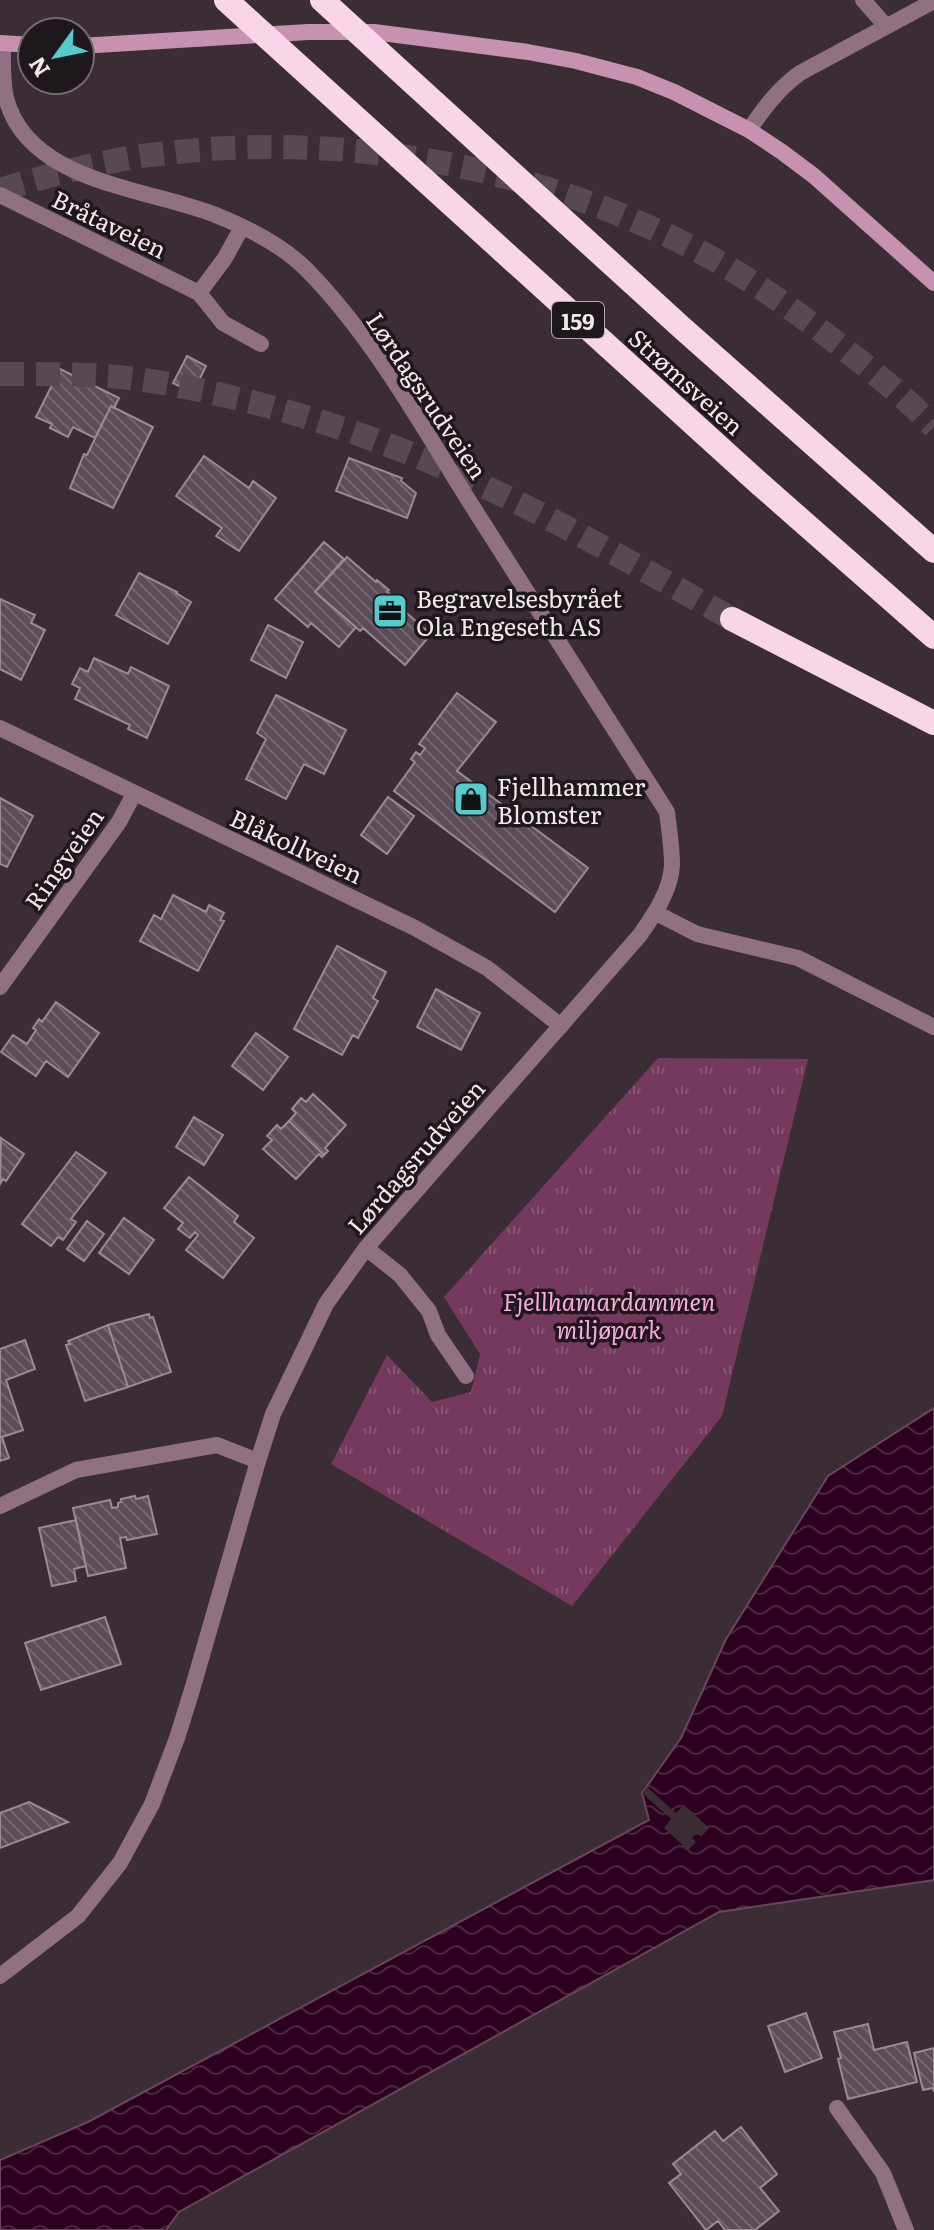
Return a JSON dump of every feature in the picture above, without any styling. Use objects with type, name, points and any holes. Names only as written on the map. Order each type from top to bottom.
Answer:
[{"type":"highway","name":"Strømsveien","points":[[226,0],[737,464],[934,637]]},
{"type":"highway","name":"Strømsveien","points":[[322,0],[681,327],[934,551]]},
{"type":"highway","points":[[732,619],[934,723]]},
{"type":"main road","points":[[96,46],[261,34],[374,32],[528,52],[637,77],[749,130],[814,176],[934,283]]},
{"type":"street","points":[[863,0],[886,26]]},
{"type":"street","points":[[749,130],[783,86],[800,73],[934,1]]},
{"type":"street","name":"Lørdagsrudveien","points":[[0,1976],[78,1916],[120,1863],[152,1804],[192,1690],[273,1414],[326,1304],[366,1248],[640,935],[656,913],[672,867],[667,812],[395,383],[342,310],[304,267],[242,227],[195,208],[87,175],[50,157],[31,143],[11,113],[6,96],[1,44]]},
{"type":"street","name":"Bråtaveien","points":[[0,195],[199,293],[223,323],[261,344]]},
{"type":"street","points":[[199,293],[225,258],[242,227]]},
{"type":"street","name":"Blåkollveien","points":[[0,728],[415,928],[487,968],[561,1026]]},
{"type":"street","name":"Ringveien","points":[[0,987],[6,968],[119,822],[134,794]]},
{"type":"street","points":[[656,913],[697,934],[798,958],[934,1027]]},
{"type":"street","points":[[366,1248],[400,1275],[429,1311],[438,1335],[466,1376]]},
{"type":"street","points":[[0,1506],[76,1470],[186,1450],[217,1445],[258,1461]]},
{"type":"street","points":[[837,2108],[883,2173],[906,2230]]},
{"type":"green space","name":"Fjellhamardammen miljøpark","points":[[658,1058],[808,1059],[722,1416],[572,1606],[331,1464],[387,1355],[432,1402],[471,1392],[480,1354],[444,1297]]},
{"type":"water","points":[[934,1408],[934,1880],[719,1912],[179,2212],[166,2230],[0,2230],[0,2160],[88,2122],[649,1820],[642,1793],[681,1738],[726,1639],[828,1476]]},
{"type":"pier","points":[[647,1787],[676,1813],[684,1805],[709,1828],[701,1837],[696,1833],[692,1838],[696,1842],[688,1850],[664,1828],[671,1819],[642,1793]]},
{"type":"building","points":[[187,356],[206,366],[193,393],[173,383]]},
{"type":"building","points":[[60,369],[119,398],[114,408],[111,406],[95,438],[73,427],[68,437],[50,428],[52,424],[36,417]]},
{"type":"building","points":[[111,406],[153,427],[113,508],[70,488],[84,454],[87,455]]},
{"type":"building","points":[[204,456],[249,488],[253,481],[276,498],[239,551],[216,536],[222,528],[176,496]]},
{"type":"building","points":[[349,458],[402,478],[401,481],[416,493],[407,518],[336,491]]},
{"type":"building","points":[[324,542],[344,559],[315,592],[356,627],[339,647],[311,623],[308,627],[275,599]]},
{"type":"building","points":[[347,557],[389,590],[389,598],[431,634],[405,665],[315,592]]},
{"type":"building","points":[[139,573],[191,602],[168,644],[116,615]]},
{"type":"building","points":[[0,599],[35,615],[31,623],[45,630],[21,680],[0,669]]},
{"type":"building","points":[[268,625],[303,642],[286,678],[251,660]]},
{"type":"building","points":[[94,658],[128,674],[131,667],[169,686],[147,738],[128,729],[130,725],[75,699],[80,688],[72,684],[80,668],[88,672]]},
{"type":"building","points":[[457,693],[496,722],[457,771],[588,868],[555,912],[394,791],[415,762],[411,759],[416,752],[420,755],[425,748],[419,744]]},
{"type":"building","points":[[276,695],[346,730],[324,774],[304,764],[286,799],[246,779],[266,739],[257,733]]},
{"type":"building","points":[[388,797],[414,816],[387,854],[361,835]]},
{"type":"building","points":[[0,798],[33,816],[7,867],[0,864]]},
{"type":"building","points":[[173,895],[206,912],[209,905],[224,913],[220,920],[224,921],[198,971],[140,941],[154,915],[161,919]]},
{"type":"building","points":[[337,946],[386,972],[373,998],[378,1001],[358,1038],[353,1035],[342,1055],[294,1029]]},
{"type":"building","points":[[436,989],[480,1013],[461,1050],[417,1027]]},
{"type":"building","points":[[56,1002],[99,1033],[68,1077],[46,1061],[36,1076],[1,1052],[13,1035],[27,1044],[39,1019],[42,1022]]},
{"type":"building","points":[[256,1033],[288,1057],[263,1090],[232,1066]]},
{"type":"building","points":[[313,1094],[346,1125],[325,1148],[328,1151],[324,1155],[289,1121],[296,1113],[292,1109],[301,1098],[306,1102]]},
{"type":"building","points":[[194,1117],[223,1135],[204,1165],[176,1147]]},
{"type":"building","points":[[289,1121],[324,1155],[319,1154],[296,1179],[263,1149],[272,1140],[267,1136],[277,1125],[281,1129]]},
{"type":"building","points":[[1,1138],[24,1154],[6,1181],[3,1179],[0,1184]]},
{"type":"building","points":[[76,1152],[106,1173],[71,1219],[76,1222],[63,1240],[58,1237],[51,1246],[22,1224]]},
{"type":"building","points":[[189,1177],[238,1216],[234,1222],[254,1238],[223,1278],[186,1250],[198,1235],[195,1232],[190,1238],[178,1229],[183,1223],[164,1208]]},
{"type":"building","points":[[124,1218],[154,1240],[129,1274],[99,1253]]},
{"type":"building","points":[[87,1221],[104,1234],[84,1261],[67,1249]]},
{"type":"building","points":[[149,1314],[150,1318],[153,1317],[171,1372],[128,1387],[108,1325]]},
{"type":"building","points":[[108,1325],[128,1387],[85,1401],[66,1345],[70,1344],[68,1341]]},
{"type":"building","points":[[25,1340],[35,1369],[6,1380],[23,1430],[2,1437],[9,1458],[0,1461],[0,1349]]},
{"type":"building","points":[[135,1496],[136,1499],[148,1496],[157,1534],[127,1540],[126,1537],[120,1538],[126,1568],[88,1576],[73,1508],[110,1500],[112,1508],[118,1507],[121,1499]]},
{"type":"building","points":[[76,1520],[86,1566],[74,1569],[76,1581],[52,1586],[39,1528]]},
{"type":"building","points":[[105,1617],[121,1664],[41,1690],[25,1643]]},
{"type":"building","points":[[29,1802],[68,1822],[0,1848],[0,1813]]},
{"type":"building","points":[[806,2013],[822,2058],[785,2072],[768,2026]]},
{"type":"building","points":[[868,2024],[874,2050],[907,2042],[917,2082],[848,2099],[834,2032]]},
{"type":"building","points":[[934,2048],[934,2092],[933,2088],[923,2090],[914,2053]]},
{"type":"building","points":[[741,2127],[777,2174],[760,2188],[779,2211],[755,2230],[725,2230],[718,2221],[706,2230],[669,2183],[681,2174],[673,2164],[715,2131],[723,2141]]},
{"type":"tunnel","points":[[0,190],[129,158],[247,147],[318,148],[389,154],[459,166],[529,183],[596,205],[662,233],[724,265],[790,308],[843,348],[934,427]]},
{"type":"tunnel","points":[[0,374],[82,375],[143,380],[235,398],[340,428],[442,467],[516,502],[732,619]]},
{"type":"place","name":"Begravelsesbyrået Ola Engeseth AS","points":[[390,611]]},
{"type":"place","name":"Fjellhammer Blomster","points":[[471,799]]}]
